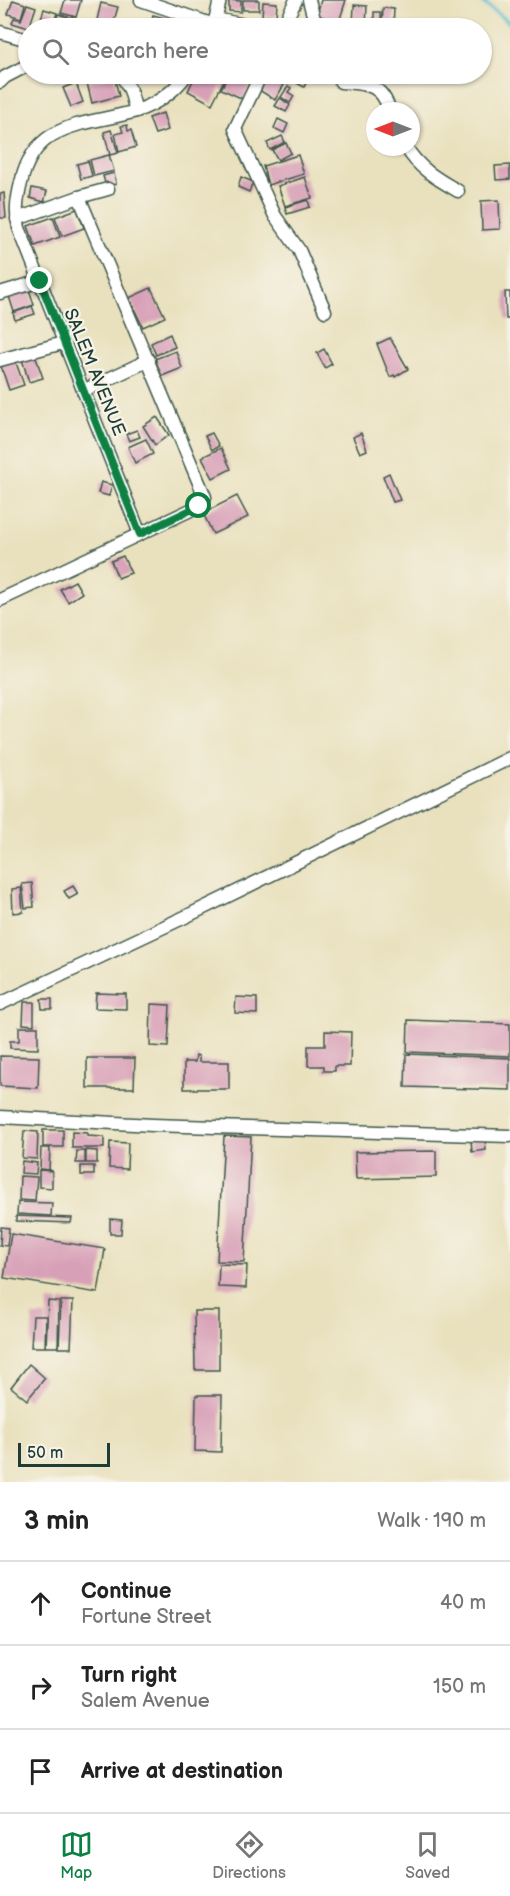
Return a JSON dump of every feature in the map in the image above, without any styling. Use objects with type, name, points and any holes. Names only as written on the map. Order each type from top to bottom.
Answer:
[{"type":"street","points":[[141,0],[195,18]]},
{"type":"street","points":[[215,18],[220,0]]},
{"type":"street","points":[[287,18],[296,0]]},
{"type":"street","points":[[309,0],[314,18]]},
{"type":"street","points":[[0,32],[18,37]]},
{"type":"street","points":[[0,82],[18,70]]},
{"type":"street","points":[[127,84],[136,111]]},
{"type":"street","name":"SALEM AVENUE","points":[[140,534],[63,343],[17,219],[16,201],[23,173],[36,151],[53,134],[74,124],[136,111],[160,100],[171,93],[179,84]]},
{"type":"street","points":[[256,84],[234,129],[275,216],[299,250],[325,311]]},
{"type":"street","points":[[361,84],[371,85],[381,92],[386,102]]},
{"type":"street","points":[[411,156],[424,170],[458,190]]},
{"type":"street","points":[[17,219],[108,189]]},
{"type":"street","points":[[0,600],[199,506],[205,497],[79,197]]},
{"type":"street","points":[[0,293],[40,281]]},
{"type":"street","points":[[0,360],[63,343]]},
{"type":"street","points":[[83,391],[149,360]]},
{"type":"street","points":[[0,1004],[187,916],[510,758]]},
{"type":"street","points":[[0,1117],[153,1125],[510,1136]]},
{"type":"building","points":[[13,0],[25,4],[21,18],[8,14]]},
{"type":"building","points":[[65,0],[81,0],[76,17],[61,13]]},
{"type":"building","points":[[229,0],[241,1],[241,12],[229,11]]},
{"type":"building","points":[[243,0],[259,0],[259,10],[243,10]]},
{"type":"building","points":[[321,0],[346,0],[340,18],[317,15]]},
{"type":"building","points":[[263,2],[277,3],[276,17],[262,16]]},
{"type":"building","points":[[101,3],[118,7],[115,18],[97,18]]},
{"type":"building","points":[[27,4],[36,7],[32,18],[22,18]]},
{"type":"building","points":[[354,5],[367,6],[366,18],[353,18]]},
{"type":"building","points":[[383,8],[394,9],[394,18],[382,18]]},
{"type":"building","points":[[44,9],[57,13],[55,18],[41,18]]},
{"type":"building","points":[[374,12],[381,12],[381,18],[374,18]]},
{"type":"building","points":[[58,14],[71,18],[57,18]]},
{"type":"building","points":[[14,18],[18,19],[18,25],[12,23]]},
{"type":"building","points":[[76,84],[83,102],[71,107],[63,88]]},
{"type":"building","points":[[87,84],[116,84],[119,96],[92,103]]},
{"type":"building","points":[[191,84],[222,84],[212,104],[188,91]]},
{"type":"building","points":[[224,84],[250,84],[243,99],[221,89]]},
{"type":"building","points":[[262,84],[284,85],[275,100],[259,90]]},
{"type":"building","points":[[288,86],[291,88],[288,92],[294,96],[290,103],[281,97]]},
{"type":"building","points":[[280,98],[290,105],[286,112],[275,106]]},
{"type":"building","points":[[163,113],[168,130],[155,134],[149,118]]},
{"type":"building","points":[[278,119],[288,124],[284,133],[274,128]]},
{"type":"building","points":[[127,125],[128,131],[131,130],[136,147],[119,152],[115,134],[123,132],[121,126]]},
{"type":"building","points":[[111,130],[118,153],[110,155],[104,132]]},
{"type":"building","points":[[282,136],[285,142],[270,150],[267,143]]},
{"type":"building","points":[[286,143],[291,153],[278,160],[272,150]]},
{"type":"building","points":[[109,155],[114,171],[94,176],[90,160]]},
{"type":"building","points":[[298,155],[304,174],[268,185],[263,166]]},
{"type":"building","points":[[88,161],[92,176],[81,179],[77,164]]},
{"type":"building","points":[[510,165],[510,179],[496,180],[495,166]]},
{"type":"building","points":[[114,173],[116,184],[106,186],[103,176]]},
{"type":"building","points":[[241,177],[253,182],[249,192],[238,187]]},
{"type":"building","points":[[305,177],[312,198],[285,206],[278,186]]},
{"type":"building","points":[[32,188],[47,191],[44,202],[30,198]]},
{"type":"building","points":[[4,193],[6,218],[0,218],[0,194]]},
{"type":"building","points":[[308,200],[310,207],[287,214],[285,207]]},
{"type":"building","points":[[499,200],[500,229],[482,230],[481,201]]},
{"type":"building","points":[[77,209],[84,228],[62,236],[55,217]]},
{"type":"building","points":[[53,217],[60,237],[35,246],[28,226]]},
{"type":"building","points":[[28,286],[34,305],[14,312],[8,293]]},
{"type":"building","points":[[151,288],[165,317],[143,327],[129,298]]},
{"type":"building","points":[[505,292],[510,292],[510,319],[506,319]]},
{"type":"building","points":[[32,306],[35,314],[15,320],[13,313]]},
{"type":"building","points":[[170,334],[175,347],[156,355],[151,343]]},
{"type":"building","points":[[390,338],[408,369],[395,377],[394,375],[390,377],[377,344]]},
{"type":"building","points":[[324,349],[332,364],[325,368],[317,353]]},
{"type":"building","points":[[176,351],[182,368],[162,376],[155,359]]},
{"type":"building","points":[[34,352],[43,378],[29,382],[21,356]]},
{"type":"building","points":[[14,357],[24,385],[9,390],[0,363]]},
{"type":"building","points":[[157,417],[169,435],[155,445],[143,426]]},
{"type":"building","points":[[137,430],[140,437],[129,441],[126,434]]},
{"type":"building","points":[[212,433],[219,446],[212,450],[205,436]]},
{"type":"building","points":[[361,433],[367,450],[360,453],[353,437]]},
{"type":"building","points":[[146,439],[153,454],[135,463],[128,447]]},
{"type":"building","points":[[221,448],[231,469],[213,478],[202,457]]},
{"type":"building","points":[[389,473],[400,500],[393,502],[383,476]]},
{"type":"building","points":[[101,482],[112,485],[109,496],[98,493]]},
{"type":"building","points":[[237,496],[248,517],[213,534],[203,513]]},
{"type":"building","points":[[123,556],[131,573],[118,578],[111,561]]},
{"type":"building","points":[[75,581],[82,593],[68,602],[60,589]]},
{"type":"building","points":[[32,883],[34,907],[25,908],[22,884]]},
{"type":"building","points":[[73,886],[78,894],[69,899],[64,891]]},
{"type":"building","points":[[21,888],[23,912],[13,913],[12,889]]},
{"type":"building","points":[[96,993],[126,994],[126,1009],[95,1008]]},
{"type":"building","points":[[236,997],[257,998],[257,1014],[235,1013]]},
{"type":"building","points":[[41,999],[52,999],[52,1009],[42,1009]]},
{"type":"building","points":[[24,1002],[34,1002],[34,1025],[23,1024]]},
{"type":"building","points":[[151,1004],[170,1005],[168,1047],[150,1046]]},
{"type":"building","points":[[408,1020],[510,1024],[510,1056],[407,1052]]},
{"type":"building","points":[[19,1027],[38,1027],[38,1049],[10,1048],[10,1041],[19,1041]]},
{"type":"building","points":[[325,1031],[351,1032],[350,1066],[335,1066],[335,1071],[324,1071],[324,1066],[308,1066],[308,1046],[325,1046]]},
{"type":"building","points":[[406,1054],[510,1058],[510,1090],[405,1087]]},
{"type":"building","points":[[196,1055],[199,1056],[199,1062],[229,1062],[229,1089],[184,1089],[184,1062],[195,1062]]},
{"type":"building","points":[[0,1056],[39,1057],[38,1088],[0,1086]]},
{"type":"building","points":[[87,1058],[135,1058],[134,1088],[87,1088]]},
{"type":"building","points":[[43,1130],[63,1130],[63,1147],[43,1147]]},
{"type":"building","points":[[24,1131],[38,1132],[37,1159],[22,1158]]},
{"type":"building","points":[[72,1132],[104,1137],[104,1148],[72,1148]]},
{"type":"building","points":[[224,1136],[251,1137],[244,1262],[217,1261]]},
{"type":"building","points":[[485,1138],[486,1150],[472,1152],[471,1140]]},
{"type":"building","points":[[110,1142],[128,1143],[127,1169],[109,1168]]},
{"type":"building","points":[[41,1148],[50,1148],[49,1170],[40,1169]]},
{"type":"building","points":[[86,1150],[97,1151],[97,1163],[86,1163]]},
{"type":"building","points":[[77,1151],[85,1151],[85,1163],[76,1163]]},
{"type":"building","points":[[436,1151],[436,1177],[356,1179],[355,1152]]},
{"type":"building","points":[[22,1161],[37,1163],[36,1174],[21,1173]]},
{"type":"building","points":[[81,1166],[94,1166],[94,1175],[81,1175]]},
{"type":"building","points":[[39,1170],[52,1171],[52,1188],[39,1187]]},
{"type":"building","points":[[20,1176],[37,1177],[35,1201],[19,1200]]},
{"type":"building","points":[[18,1202],[52,1203],[51,1216],[17,1214]]},
{"type":"building","points":[[16,1216],[72,1218],[71,1223],[16,1221]]},
{"type":"building","points":[[110,1219],[122,1220],[121,1234],[110,1234]]},
{"type":"building","points":[[1,1227],[9,1228],[7,1246],[0,1245]]},
{"type":"building","points":[[11,1234],[105,1249],[98,1293],[4,1278]]},
{"type":"building","points":[[219,1264],[247,1265],[246,1288],[218,1287]]},
{"type":"building","points":[[48,1301],[59,1302],[58,1347],[46,1347]]},
{"type":"building","points":[[61,1301],[73,1301],[71,1348],[59,1348]]},
{"type":"building","points":[[194,1311],[219,1311],[219,1370],[195,1370]]},
{"type":"building","points":[[33,1316],[46,1316],[45,1347],[31,1347]]},
{"type":"building","points":[[29,1364],[45,1378],[27,1400],[11,1387]]},
{"type":"building","points":[[196,1395],[222,1395],[221,1452],[195,1451]]},
{"type":"waterway","points":[[480,0],[510,23]]},
{"type":"route","points":[[40,281],[140,534],[199,506]]}]
